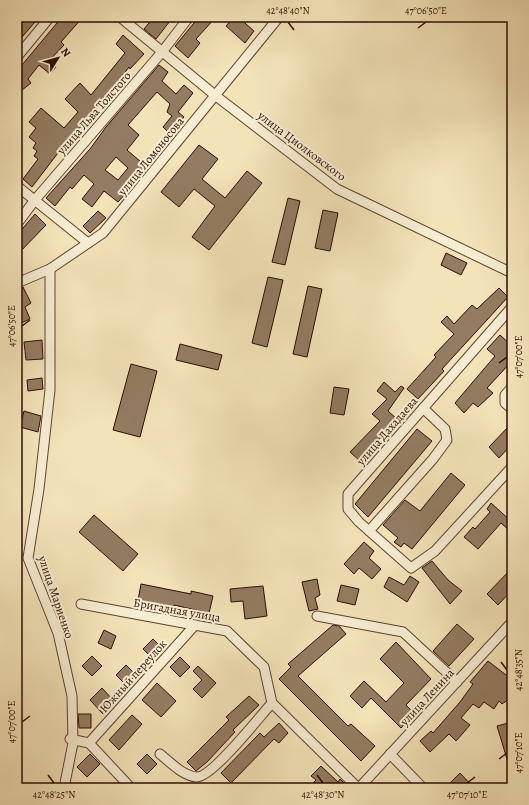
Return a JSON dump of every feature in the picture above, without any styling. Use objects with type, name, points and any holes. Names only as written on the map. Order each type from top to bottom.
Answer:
[{"type":"street","points":[[17,57],[50,17]]},
{"type":"street","name":"улица Циолковского","points":[[120,17],[216,96],[337,189],[512,273]]},
{"type":"street","name":"улица Льва Толстого","points":[[17,224],[34,201],[162,52],[189,17]]},
{"type":"street","name":"улица Ломоносова","points":[[17,283],[50,269],[103,233],[279,17]]},
{"type":"street","points":[[17,186],[88,243]]},
{"type":"street","name":"улица Мариенко","points":[[50,269],[50,390],[39,489],[28,558],[58,633],[72,696],[71,739],[64,788]]},
{"type":"street","name":"улица Дахадаева","points":[[512,307],[348,494],[348,509],[369,531],[411,568],[435,551],[512,467]]},
{"type":"street","points":[[512,387],[505,395],[505,403],[512,409]]},
{"type":"street","points":[[369,531],[433,459],[447,440],[445,429],[423,408]]},
{"type":"street","name":"Бригадная улица","points":[[81,604],[228,631],[264,667],[272,703]]},
{"type":"street","points":[[317,616],[403,632],[457,682]]},
{"type":"street","name":"улица Ленина","points":[[359,788],[512,622]]},
{"type":"street","name":"Южный переулок","points":[[89,743],[195,625]]},
{"type":"street","points":[[160,754],[185,774],[198,778],[216,767],[272,703],[359,788]]},
{"type":"street","points":[[71,739],[89,743],[131,788]]},
{"type":"street","points":[[390,754],[423,788]]},
{"type":"building","points":[[17,17],[37,17],[33,21],[35,22],[17,43]]},
{"type":"building","points":[[62,17],[83,17],[61,42],[64,45],[49,61],[56,67],[50,74],[39,65],[28,79],[31,83],[17,94],[17,71]]},
{"type":"building","points":[[154,17],[165,17],[170,21],[156,39],[144,29]]},
{"type":"building","points":[[199,17],[216,17],[196,39],[200,43],[188,58],[175,46]]},
{"type":"building","points":[[234,17],[238,17],[254,31],[245,43],[226,26]]},
{"type":"building","points":[[123,35],[144,54],[130,69],[129,67],[101,104],[61,149],[32,187],[23,179],[38,159],[34,156],[37,151],[33,148],[36,143],[29,137],[36,128],[29,122],[41,108],[64,128],[78,112],[65,99],[80,83],[91,95],[125,53],[116,44]]},
{"type":"building","points":[[159,65],[168,72],[162,81],[176,94],[184,85],[193,93],[178,112],[184,117],[170,134],[163,127],[172,116],[167,112],[170,104],[157,92],[128,125],[139,135],[127,150],[148,168],[118,202],[104,191],[92,207],[82,199],[94,184],[84,175],[72,189],[70,187],[55,206],[46,198],[90,149],[106,127]],"holes":[[[116,157],[128,168],[118,180],[105,170]]]},
{"type":"building","points":[[199,145],[218,159],[202,179],[225,198],[247,171],[262,183],[209,250],[192,237],[215,206],[194,189],[179,207],[161,192]]},
{"type":"building","points":[[288,198],[300,201],[285,265],[272,262]]},
{"type":"building","points":[[323,210],[338,213],[330,251],[315,248]]},
{"type":"building","points":[[98,211],[106,218],[90,233],[83,226]]},
{"type":"building","points":[[35,214],[46,225],[17,255],[17,235]]},
{"type":"building","points":[[446,253],[467,263],[461,275],[441,265]]},
{"type":"building","points":[[268,277],[283,280],[267,347],[252,343]]},
{"type":"building","points":[[308,286],[322,289],[307,357],[293,354]]},
{"type":"building","points":[[23,287],[31,303],[25,307],[30,319],[17,325],[17,290]]},
{"type":"building","points":[[499,288],[508,297],[442,369],[444,371],[418,399],[407,389],[436,357],[434,355],[454,334],[441,322],[447,316],[454,324],[472,305],[477,309]]},
{"type":"building","points":[[500,335],[512,346],[512,361],[487,388],[493,393],[478,407],[473,403],[464,413],[455,403],[495,356],[487,349]]},
{"type":"building","points":[[42,340],[43,359],[26,360],[24,342]]},
{"type":"building","points":[[180,344],[222,355],[218,370],[176,360]]},
{"type":"building","points":[[131,364],[157,371],[140,437],[113,430]]},
{"type":"building","points":[[42,378],[43,389],[28,391],[27,380]]},
{"type":"building","points":[[384,382],[395,392],[401,386],[404,388],[388,411],[397,419],[360,461],[350,452],[380,421],[372,414],[387,399],[377,391]]},
{"type":"building","points":[[334,387],[349,389],[344,415],[330,413]]},
{"type":"building","points":[[24,411],[41,416],[38,432],[20,427]]},
{"type":"building","points":[[512,423],[512,444],[499,458],[489,447]]},
{"type":"building","points":[[417,429],[432,441],[368,517],[355,504]]},
{"type":"building","points":[[451,473],[465,485],[412,549],[404,543],[401,547],[394,542],[398,538],[383,525],[405,500],[420,511]]},
{"type":"building","points":[[491,503],[512,522],[512,533],[501,523],[478,549],[464,537],[473,527],[475,529],[490,512],[487,509]]},
{"type":"building","points":[[94,515],[138,554],[123,571],[79,532]]},
{"type":"building","points":[[364,542],[374,551],[369,558],[381,569],[372,579],[359,568],[354,574],[344,564]]},
{"type":"building","points":[[432,561],[448,580],[462,591],[450,604],[422,568]]},
{"type":"building","points":[[512,568],[512,590],[498,605],[487,594]]},
{"type":"building","points":[[410,576],[419,582],[407,602],[384,587],[389,577],[404,585]]},
{"type":"building","points":[[317,579],[320,595],[315,598],[318,609],[309,611],[302,582]]},
{"type":"building","points":[[141,584],[191,594],[191,591],[213,596],[209,613],[174,605],[173,610],[150,605],[149,608],[137,606]]},
{"type":"building","points":[[341,585],[359,589],[355,605],[337,601]]},
{"type":"building","points":[[263,586],[267,616],[245,619],[243,601],[231,602],[230,589]]},
{"type":"building","points":[[457,624],[474,639],[449,666],[433,651]]},
{"type":"building","points":[[333,625],[339,626],[346,634],[298,676],[348,726],[351,724],[375,746],[361,761],[279,679],[291,667],[288,664]]},
{"type":"building","points":[[104,630],[116,636],[111,649],[98,643]]},
{"type":"building","points":[[153,639],[163,649],[153,659],[143,649]]},
{"type":"building","points":[[396,642],[431,679],[406,705],[415,714],[401,728],[371,698],[362,708],[350,696],[364,681],[386,702],[404,683],[380,659]]},
{"type":"building","points":[[92,656],[102,666],[92,676],[82,666]]},
{"type":"building","points":[[180,657],[190,667],[180,677],[170,667]]},
{"type":"building","points":[[488,661],[506,675],[509,674],[512,681],[512,697],[502,704],[499,701],[494,709],[484,702],[479,708],[473,704],[461,718],[470,725],[456,741],[449,734],[430,752],[420,741],[431,731],[433,733],[460,702],[473,684],[470,682]]},
{"type":"building","points":[[126,665],[136,675],[126,685],[116,675]]},
{"type":"building","points":[[198,666],[216,683],[202,698],[193,689],[202,680],[193,671]]},
{"type":"building","points":[[157,683],[176,701],[161,717],[142,700]]},
{"type":"building","points":[[102,688],[114,701],[103,714],[90,700]]},
{"type":"building","points":[[249,696],[259,705],[233,730],[235,732],[207,762],[196,771],[187,762],[229,720],[226,717]]},
{"type":"building","points":[[78,714],[91,714],[91,728],[79,728]]},
{"type":"building","points":[[132,715],[142,724],[119,750],[109,740]]},
{"type":"building","points":[[512,722],[512,769],[510,769],[497,726]]},
{"type":"building","points":[[279,723],[288,733],[279,743],[274,739],[231,783],[221,773],[260,733],[264,737]]},
{"type":"building","points":[[90,754],[100,764],[87,777],[77,767]]},
{"type":"building","points":[[147,754],[157,764],[147,774],[137,764]]},
{"type":"building","points":[[321,766],[338,782],[340,779],[349,788],[308,788],[316,780],[311,776]]},
{"type":"building","points":[[460,773],[474,788],[445,788]]}]
